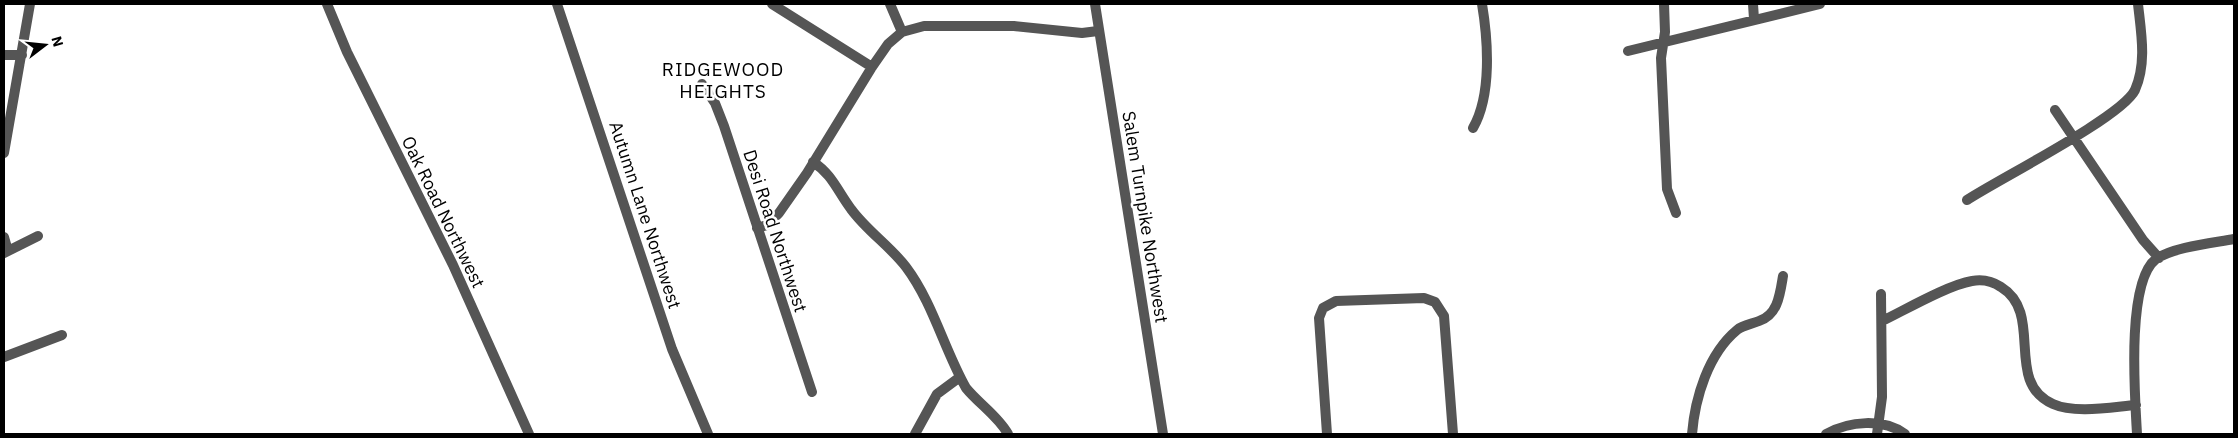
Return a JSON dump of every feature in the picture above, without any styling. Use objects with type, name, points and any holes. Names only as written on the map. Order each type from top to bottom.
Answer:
[{"type":"street","points":[[4,153],[30,4]]},
{"type":"street","name":"Oak Road Northwest","points":[[327,4],[347,52],[452,265],[529,434]]},
{"type":"street","name":"Autumn Lane Northwest","points":[[558,4],[672,349],[708,434]]},
{"type":"street","points":[[772,4],[872,67]]},
{"type":"street","points":[[890,4],[902,32]]},
{"type":"street","name":"Salem Turnpike Northwest","points":[[1096,4],[1098,31],[1163,434]]},
{"type":"street","points":[[1473,128],[1483,101],[1488,50],[1482,4]]},
{"type":"street","points":[[1664,4],[1661,58],[1667,189],[1676,212]]},
{"type":"street","points":[[1753,4],[1754,19]]},
{"type":"street","points":[[1628,52],[1820,4]]},
{"type":"street","points":[[1967,200],[2117,110],[2134,92],[2139,80],[2142,54],[2138,4]]},
{"type":"street","points":[[757,228],[773,221],[814,162],[872,67],[888,44],[902,32],[924,26],[1014,26],[1082,33],[1098,31]]},
{"type":"street","points":[[4,55],[22,55]]},
{"type":"street","name":"Desi Road Northwest","points":[[702,84],[715,102],[812,392]]},
{"type":"street","points":[[2055,110],[2143,240],[2159,258]]},
{"type":"street","points":[[814,162],[829,174],[845,202],[864,226],[906,267],[934,317],[960,377],[974,398],[996,418],[1008,434]]},
{"type":"street","points":[[4,238],[6,252],[38,236]]},
{"type":"street","points":[[2137,434],[2137,302],[2144,276],[2149,267],[2159,258],[2182,250],[2234,240]]},
{"type":"street","points":[[1692,434],[1694,411],[1703,381],[1725,345],[1737,330],[1765,319],[1771,314],[1778,300],[1783,276]]},
{"type":"street","points":[[1882,321],[1959,284],[1979,280],[1995,283],[2012,295],[2020,308],[2024,327],[2028,376],[2034,390],[2043,398],[2065,408],[2105,408],[2136,405]]},
{"type":"street","points":[[1878,430],[1882,397],[1882,294]]},
{"type":"street","points":[[1328,434],[1319,322],[1323,308],[1332,302],[1429,299],[1435,302],[1443,314],[1453,434]]},
{"type":"street","points":[[4,357],[62,334]]},
{"type":"street","points":[[915,434],[937,394],[960,377]]},
{"type":"street","points":[[1826,434],[1843,426],[1856,424],[1905,434]]},
{"type":"district","name":"RIDGEWOOD HEIGHTS","points":[[723,80]]}]
